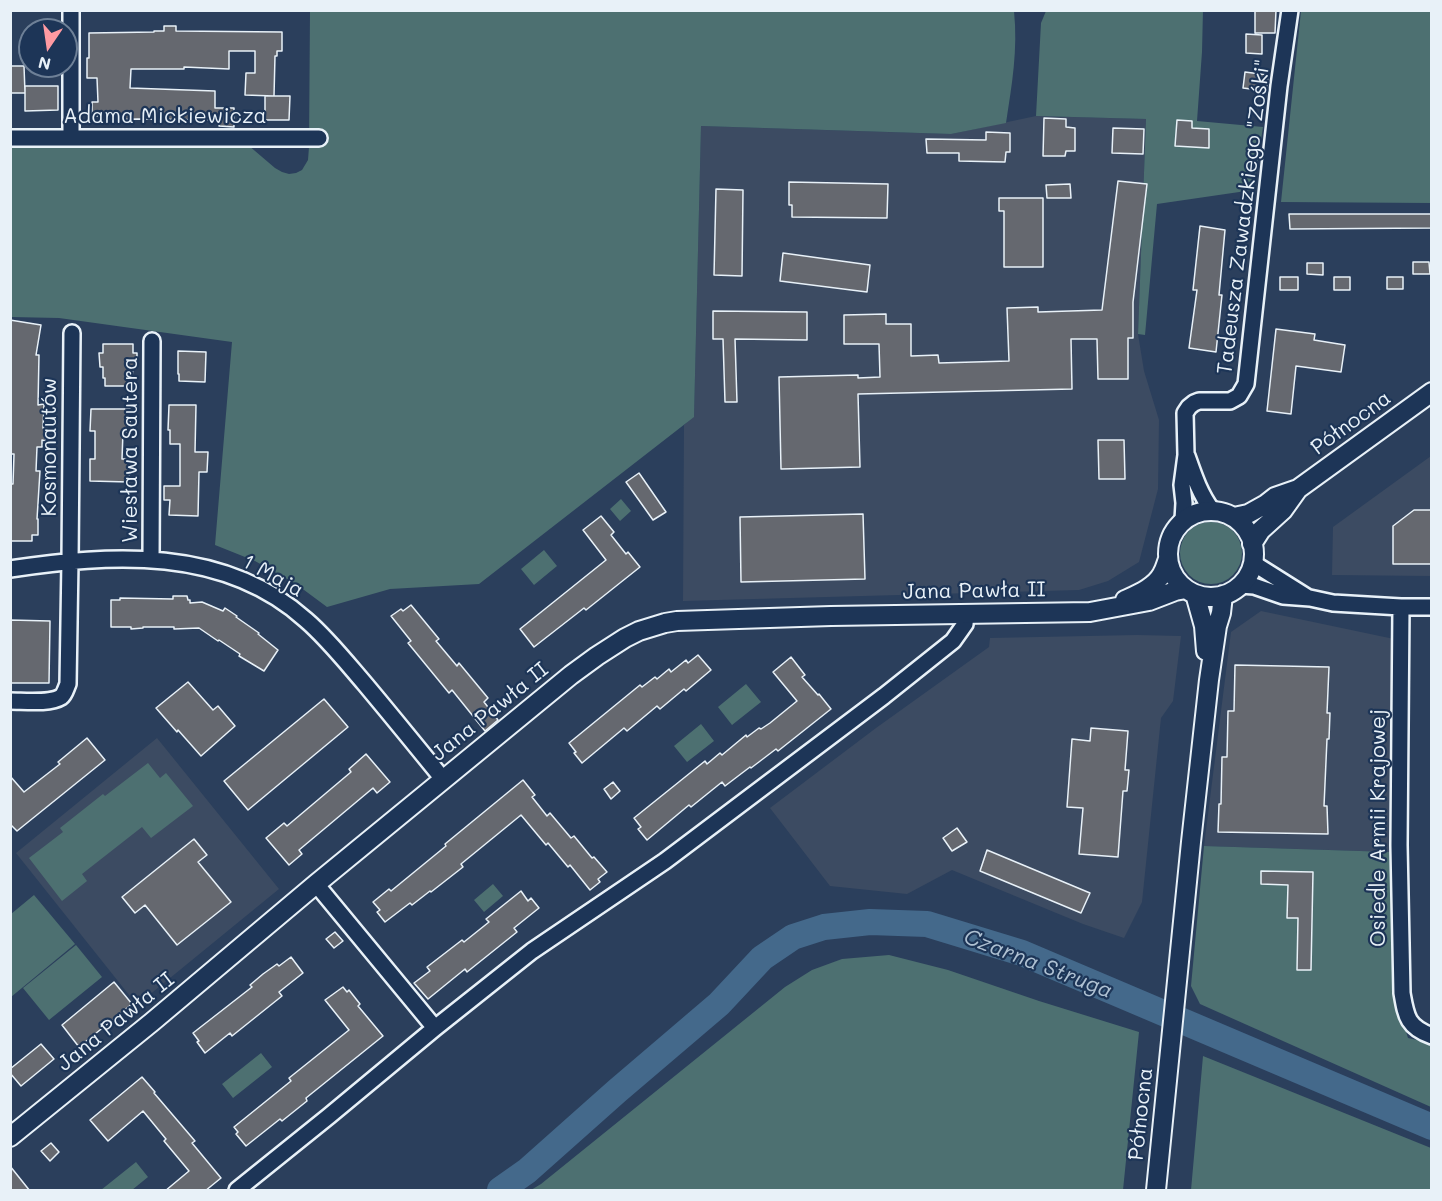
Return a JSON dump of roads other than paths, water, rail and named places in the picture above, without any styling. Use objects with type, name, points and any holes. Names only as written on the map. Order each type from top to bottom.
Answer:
[{"type":"street","points":[[71,10],[71,138]]},
{"type":"street","name":"Tadeusza Zawadzkiego \"Zośki\"","points":[[1186,455],[1184,421],[1189,407],[1199,401],[1230,400],[1239,396],[1246,384],[1279,86],[1290,10]]},
{"type":"street","name":"Adama Mickiewicza","points":[[10,138],[319,138]]},
{"type":"street","name":"Kosmonautów","points":[[10,700],[46,701],[61,697],[68,684],[72,333]]},
{"type":"street","name":"Wiesława Sautera","points":[[151,560],[152,341]]},
{"type":"street","name":"Północna","points":[[1298,489],[1431,392]]},
{"type":"street","points":[[1186,455],[1204,499],[1212,510]]},
{"type":"street","points":[[1183,520],[1182,485],[1186,455]]},
{"type":"street","points":[[1234,517],[1248,514],[1275,497],[1298,489]]},
{"type":"street","points":[[1252,544],[1260,530],[1283,510],[1298,489]]},
{"type":"street","points":[[1212,510],[1234,517],[1249,533],[1254,553],[1250,571],[1240,585],[1223,595],[1204,596],[1191,591],[1177,581],[1168,559],[1168,544],[1174,531],[1183,520],[1192,514],[1212,510]]},
{"type":"street","name":"Jana Pawła II","points":[[1110,608],[1154,584],[1162,574],[1168,559]]},
{"type":"street","name":"1 Maja","points":[[10,569],[70,561],[151,560],[201,566],[226,573],[270,594],[306,619],[332,645],[443,779]]},
{"type":"street","points":[[1252,563],[1310,598]]},
{"type":"street","points":[[1240,585],[1254,586],[1283,596],[1333,603],[1431,607]]},
{"type":"street","name":"Jana Pawła II","points":[[10,1137],[571,675],[597,656],[639,631],[677,621],[1090,612],[1149,602],[1175,591],[1191,591]]},
{"type":"street","points":[[1191,591],[1204,626],[1209,680]]},
{"type":"street","points":[[1209,680],[1223,595]]},
{"type":"street","name":"Osiedle Armii Krajowej","points":[[1401,607],[1399,854],[1402,993],[1405,1012],[1410,1023],[1420,1032],[1431,1036]]},
{"type":"street","points":[[237,1191],[435,1028],[540,946],[665,861],[884,696],[953,641],[965,624],[966,613]]},
{"type":"street","name":"Północna","points":[[1156,1191],[1209,680]]},
{"type":"street","points":[[316,884],[435,1028]]},
{"type":"waterway","name":"Czarna Struga","points":[[500,1190],[527,1171],[719,1004],[762,958],[793,937],[824,927],[870,922],[927,924],[1022,953],[1432,1127]]}]
